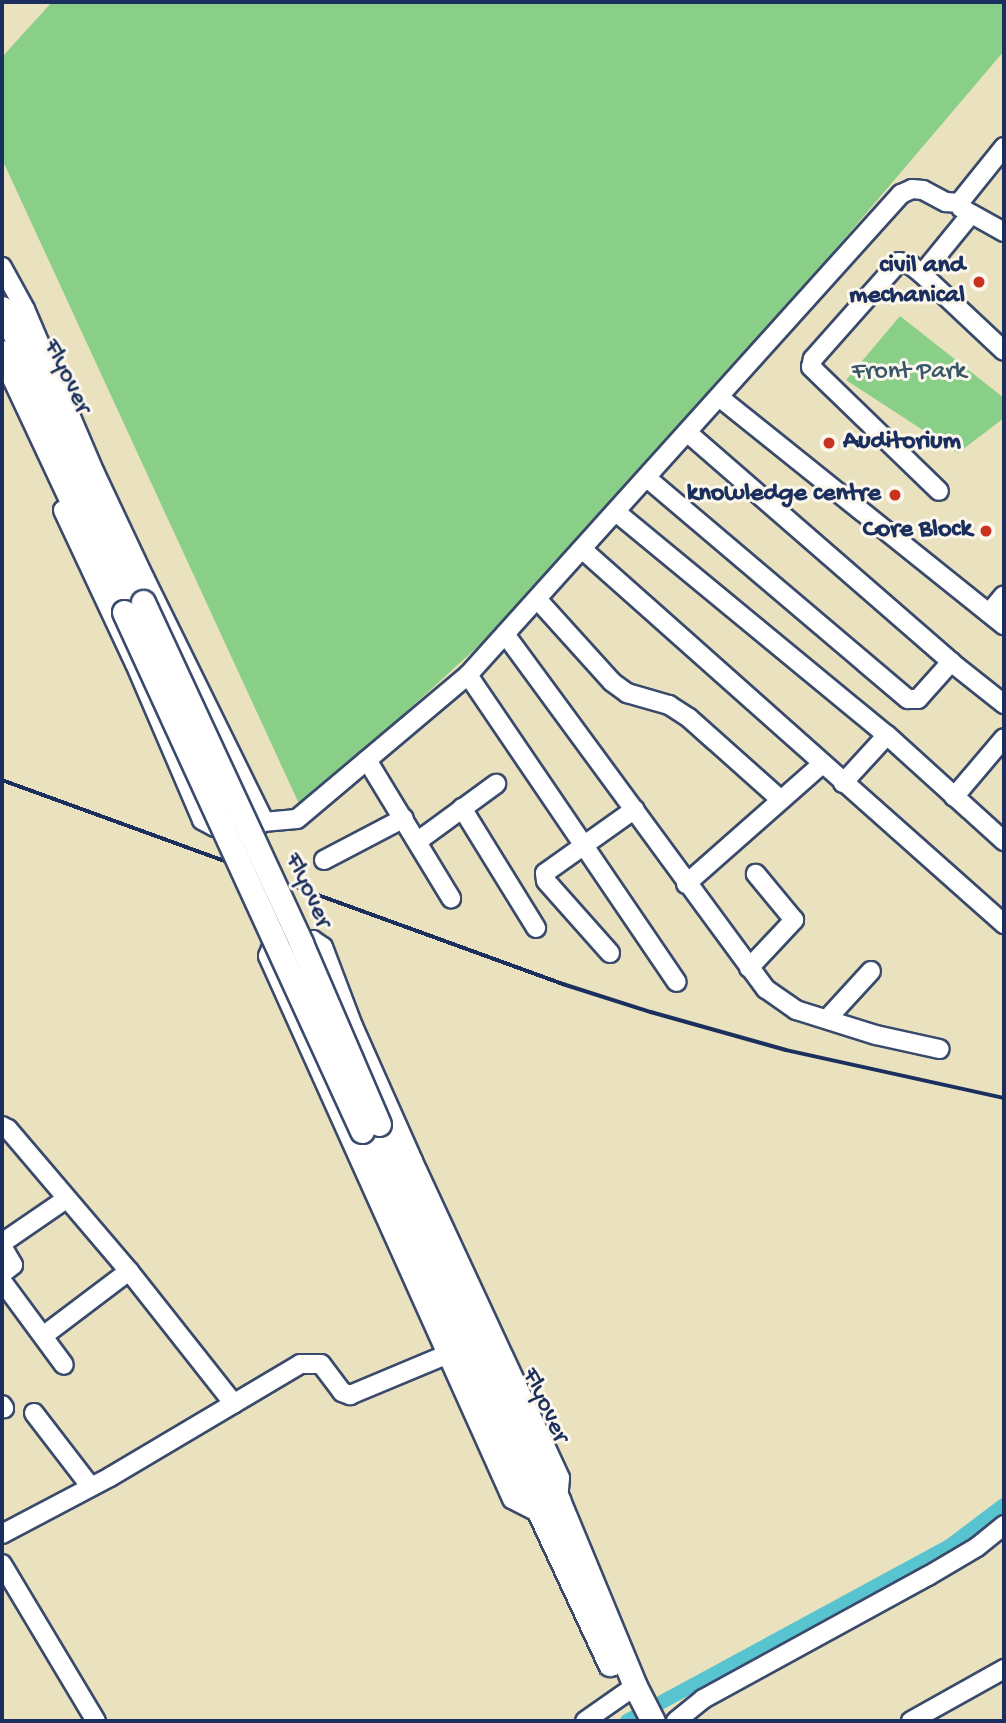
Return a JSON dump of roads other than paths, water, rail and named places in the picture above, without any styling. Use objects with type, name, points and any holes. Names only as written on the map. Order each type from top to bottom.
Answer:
[{"type":"main road","name":"Flyover","points":[[2,308],[134,607]]},
{"type":"main road","name":"Flyover","points":[[2,352],[134,607],[301,943],[370,1127],[548,1507],[631,1692]]},
{"type":"main road","points":[[631,1692],[636,1721]]},
{"type":"main road","points":[[631,1692],[653,1721]]},
{"type":"street","points":[[953,204],[964,199],[1004,148]]},
{"type":"street","points":[[2,377],[135,664],[202,820],[215,827],[259,825],[263,822],[297,819],[468,675],[901,194],[912,189],[923,190],[1004,232]]},
{"type":"street","points":[[922,274],[971,214]]},
{"type":"street","points":[[939,491],[811,367],[813,359],[899,262],[911,265],[922,274],[1004,351]]},
{"type":"street","points":[[2,267],[25,309],[95,473],[263,822]]},
{"type":"street","points":[[719,397],[1004,625]]},
{"type":"street","points":[[688,433],[951,662],[1004,704]]},
{"type":"street","points":[[647,478],[908,699],[918,699],[951,662]]},
{"type":"street","points":[[616,512],[887,735],[1004,841]]},
{"type":"street","points":[[582,549],[1004,924]]},
{"type":"street","points":[[989,612],[1004,595]]},
{"type":"street","points":[[538,600],[612,682],[627,693],[669,705],[689,718],[781,800]]},
{"type":"street","points":[[505,634],[635,809],[686,884],[749,968],[779,1001],[876,1035],[939,1049]]},
{"type":"street","points":[[468,675],[677,982]]},
{"type":"street","points":[[843,783],[887,735]]},
{"type":"street","points":[[954,797],[1004,738]]},
{"type":"street","points":[[368,760],[451,898]]},
{"type":"street","points":[[686,884],[822,764]]},
{"type":"street","points":[[418,841],[496,784]]},
{"type":"street","points":[[462,808],[536,928]]},
{"type":"street","points":[[610,953],[545,877],[548,869],[635,809]]},
{"type":"street","points":[[324,860],[404,818]]},
{"type":"street","points":[[749,968],[794,920],[756,874]]},
{"type":"street","points":[[313,940],[323,947],[353,1026],[413,1161],[561,1478],[548,1507],[512,1499],[448,1354],[268,956],[271,949],[313,940]]},
{"type":"street","points":[[827,1019],[871,971]]},
{"type":"street","points":[[2,1126],[8,1129],[129,1271],[234,1404]]},
{"type":"street","points":[[2,1275],[13,1265],[3,1241],[66,1199]]},
{"type":"street","points":[[43,1336],[129,1271]]},
{"type":"street","points":[[2,1281],[64,1365]]},
{"type":"street","points":[[2,1534],[91,1487],[300,1364],[321,1364],[342,1392],[350,1395],[448,1354]]},
{"type":"street","points":[[34,1413],[91,1487]]},
{"type":"street","points":[[676,1721],[703,1699],[977,1547],[1004,1525]]},
{"type":"street","points":[[2,1564],[96,1721]]},
{"type":"street","points":[[917,1720],[1004,1671]]},
{"type":"street","points":[[585,1721],[631,1692]]},
{"type":"waterway","points":[[627,1721],[948,1547],[1004,1505]]},
{"type":"railway","points":[[2,780],[563,984],[651,1012],[786,1050],[1004,1098]]},
{"type":"place","name":"civil and mechanical","points":[[979,282]]},
{"type":"place","name":"Auditorium","points":[[829,443]]},
{"type":"place","name":"knowledge centre","points":[[895,495]]},
{"type":"place","name":"Core Block","points":[[986,531]]},
{"type":"park label","name":"Front Park","points":[[909,373]]}]
